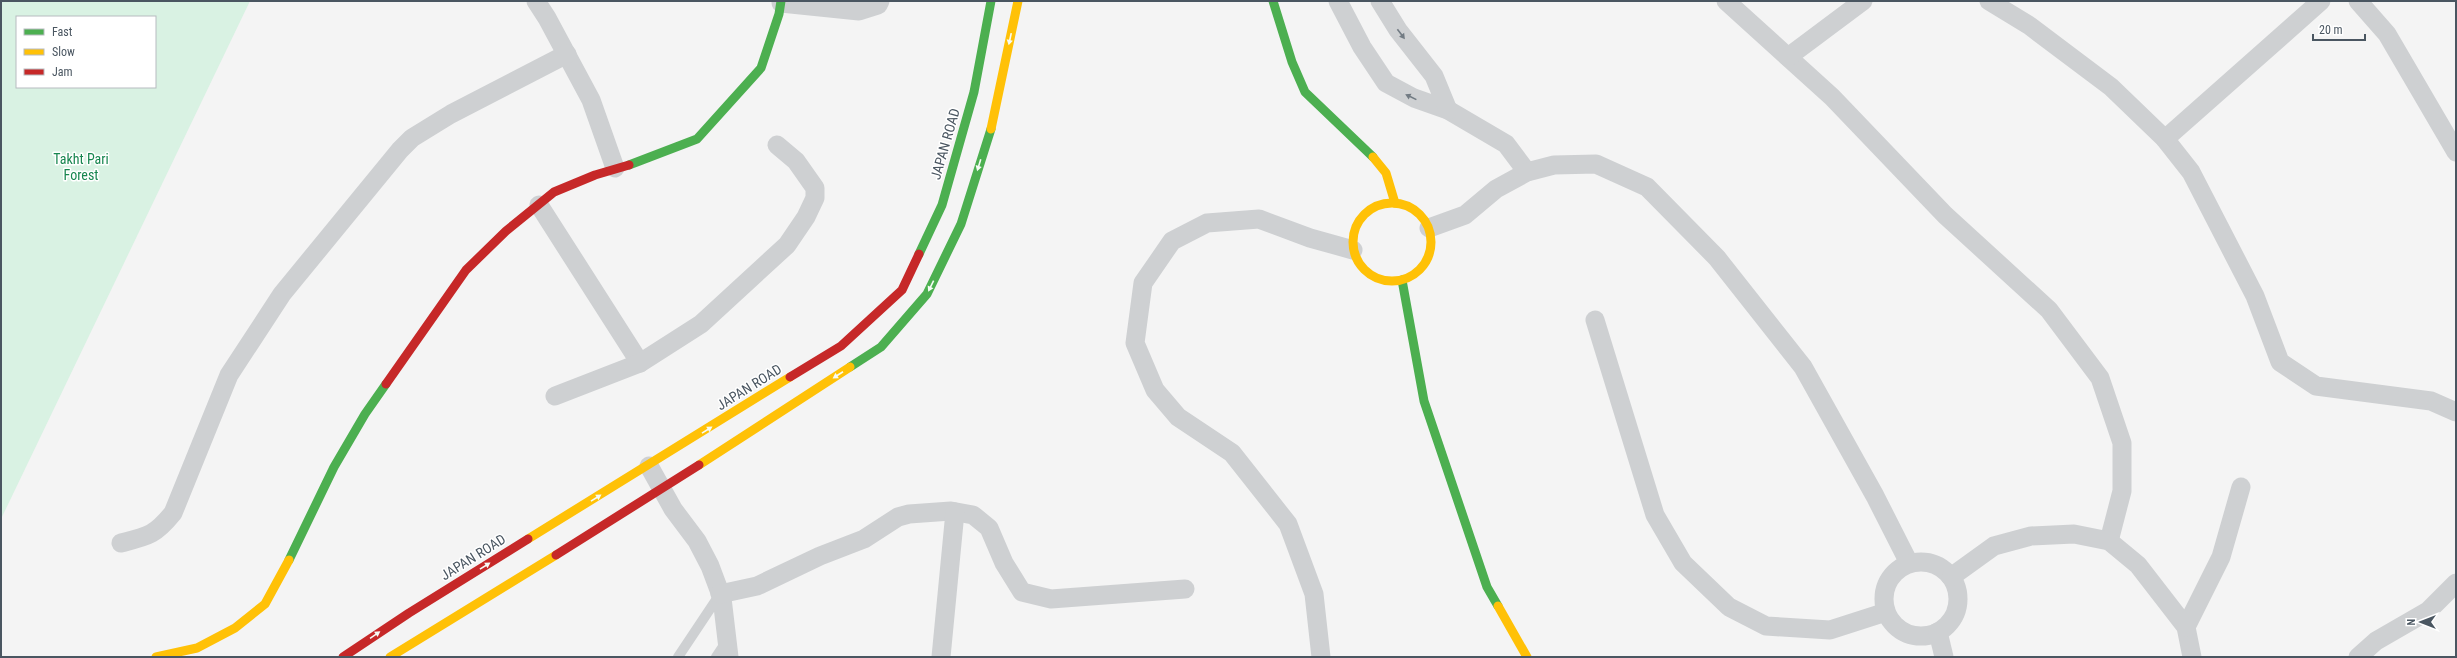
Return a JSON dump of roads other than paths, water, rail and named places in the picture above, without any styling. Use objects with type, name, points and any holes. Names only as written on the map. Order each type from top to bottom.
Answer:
[{"type":"main road","name":"JAPAN ROAD","points":[[343,657],[409,613],[841,346],[902,290],[942,205],[974,92],[991,1]]},
{"type":"main road","points":[[390,657],[663,489],[881,347],[927,294],[960,224],[990,129],[1018,1]]},
{"type":"main road","points":[[1273,1],[1292,62],[1305,92],[1337,124],[1366,148],[1386,173],[1395,203]]},
{"type":"main road","points":[[156,657],[196,648],[235,628],[265,604],[302,537],[334,466],[365,414],[466,270],[506,231],[554,192],[615,168],[656,156],[697,139],[761,68],[781,2]]},
{"type":"main road","points":[[1395,203],[1416,211],[1429,228],[1431,241],[1426,260],[1414,274],[1402,280],[1390,281],[1377,278],[1366,272],[1358,262],[1353,250],[1356,226],[1362,216],[1372,208],[1395,203]]},
{"type":"main road","points":[[1402,280],[1424,401],[1487,587],[1527,657]]},
{"type":"street","points":[[536,1],[592,100],[615,168]]},
{"type":"street","points":[[781,2],[859,11],[878,5],[880,1]]},
{"type":"street","points":[[1338,1],[1362,47],[1386,83],[1414,98],[1448,110],[1506,144],[1527,172]]},
{"type":"street","points":[[1380,1],[1398,30],[1434,76],[1448,110]]},
{"type":"street","points":[[1726,1],[1832,97],[1945,215],[2049,310],[2100,378],[2122,443],[2122,491],[2109,541]]},
{"type":"street","points":[[1788,57],[1863,1]]},
{"type":"street","points":[[1989,1],[2030,26],[2111,87],[2165,139],[2194,179],[2254,296],[2280,362],[2316,386],[2431,401],[2456,412]]},
{"type":"street","points":[[2165,139],[2321,1]]},
{"type":"street","points":[[2358,1],[2387,34],[2456,152]]},
{"type":"street","points":[[121,543],[146,537],[159,530],[174,513],[229,375],[282,294],[400,150],[412,138],[451,114],[567,54]]},
{"type":"street","points":[[555,396],[640,363],[701,324],[787,245],[806,217],[815,198],[815,188],[796,161],[777,145]]},
{"type":"street","points":[[1429,228],[1465,215],[1496,189],[1527,172],[1554,165],[1596,164],[1647,187],[1717,258],[1803,367],[1875,496],[1908,564]]},
{"type":"street","points":[[538,205],[640,363]]},
{"type":"street","points":[[1321,657],[1314,594],[1288,524],[1232,453],[1178,417],[1155,390],[1135,343],[1143,283],[1172,241],[1207,223],[1259,219],[1310,238],[1353,250]]},
{"type":"street","points":[[1595,320],[1656,515],[1682,563],[1729,607],[1766,626],[1830,630],[1886,612]]},
{"type":"street","points":[[649,466],[673,509],[688,527],[704,552],[720,594],[728,649]]},
{"type":"street","points":[[2186,627],[2221,557],[2241,487]]},
{"type":"street","points":[[720,594],[757,586],[820,556],[864,539],[898,517],[909,514],[955,512],[973,516],[989,528],[1011,577],[1022,592],[1032,596],[1051,599],[1185,589]]},
{"type":"street","points":[[941,657],[955,512]]},
{"type":"street","points":[[1951,577],[1994,546],[2031,536],[2074,534],[2109,541],[2138,565],[2186,627],[2192,657]]},
{"type":"street","points":[[1920,562],[1932,563],[1943,568],[1951,577],[1957,589],[1958,601],[1955,614],[1948,624],[1938,632],[1926,636],[1908,633],[1892,623],[1886,612],[1884,600],[1890,578],[1908,564],[1920,562]]},
{"type":"street","points":[[2358,657],[2376,641],[2428,611],[2456,583]]},
{"type":"street","points":[[1938,632],[1944,657]]},
{"type":"lane","points":[[678,657],[720,594]]},
{"type":"lane","points":[[716,657],[728,649]]},
{"type":"park label","name":"Takht Pari Forest","points":[[81,168]]}]
